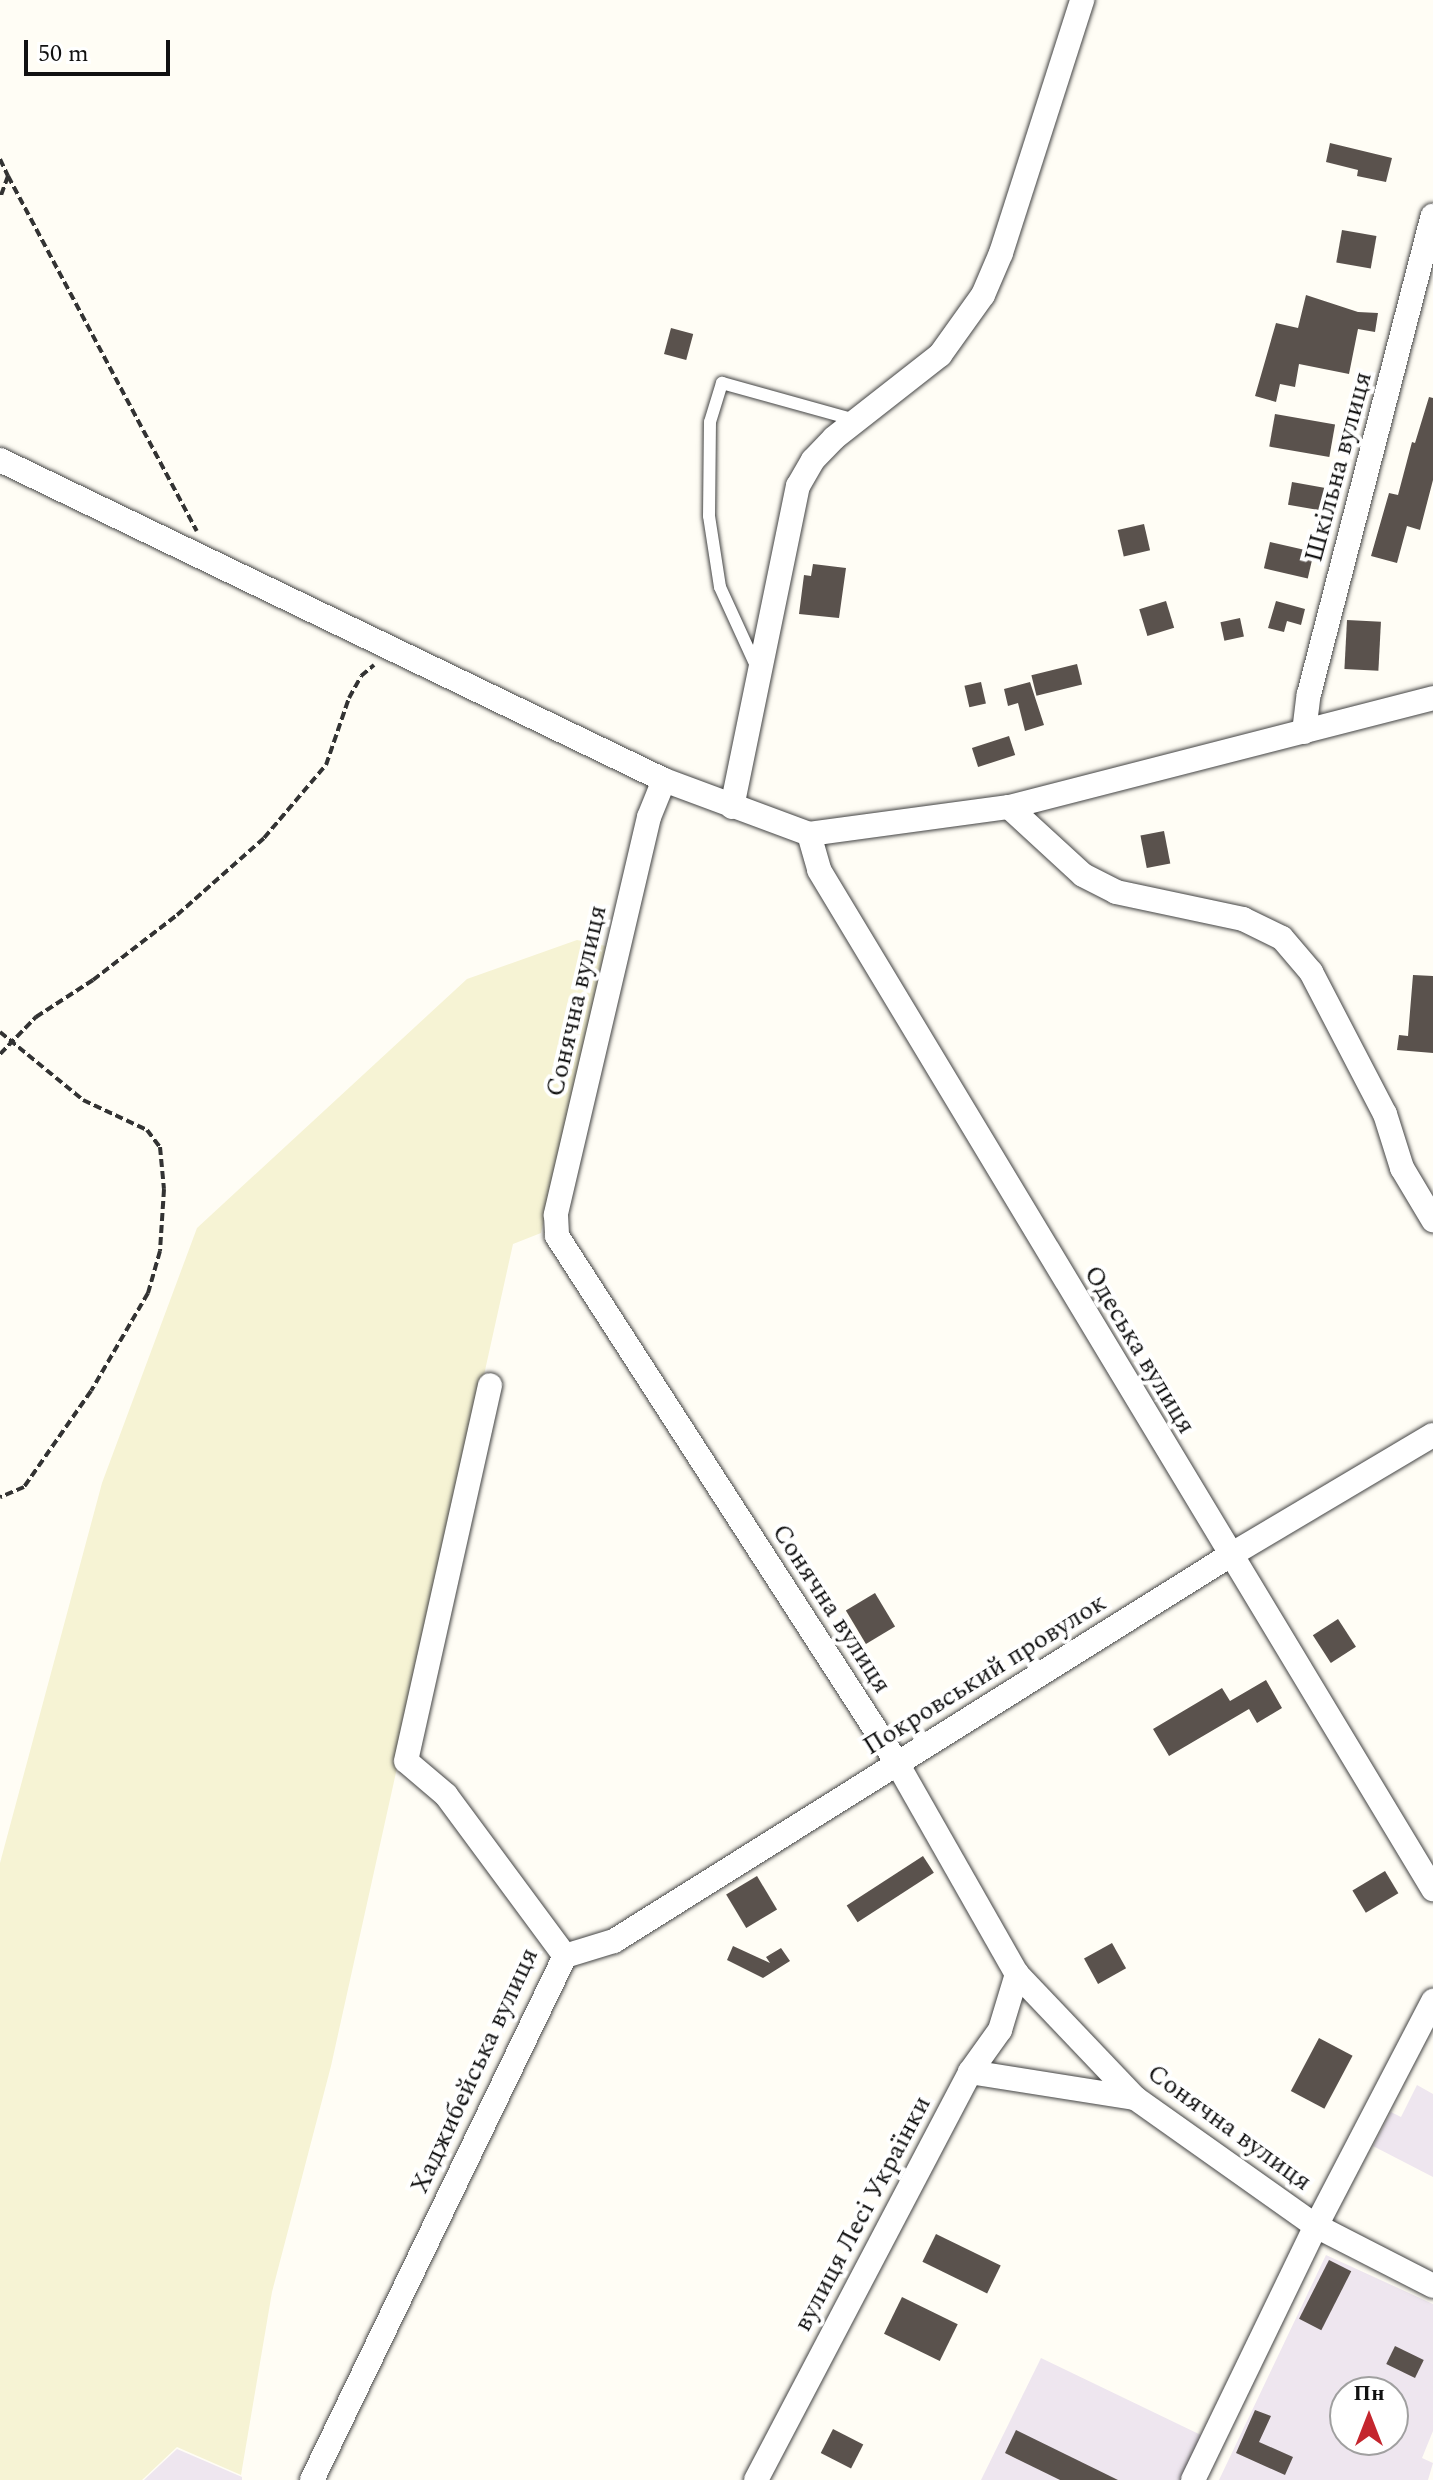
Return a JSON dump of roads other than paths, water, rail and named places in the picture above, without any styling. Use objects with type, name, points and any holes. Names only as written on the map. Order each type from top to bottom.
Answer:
[{"type":"street","points":[[732,807],[798,486],[813,460],[940,355],[983,295],[1001,253],[1082,0]]},
{"type":"street","name":"Шкільна вулиця","points":[[1304,732],[1309,694],[1433,216]]},
{"type":"street","points":[[0,460],[664,780],[809,834],[1009,807],[1433,698]]},
{"type":"street","name":"Сонячна вулиця","points":[[664,780],[642,847],[556,1215],[557,1236],[897,1763],[1017,1974],[1135,2098],[1316,2226],[1433,2286]]},
{"type":"street","points":[[1009,807],[1083,875],[1116,892],[1243,919],[1282,938],[1311,972],[1385,1114],[1402,1168],[1433,1220]]},
{"type":"street","name":"Одеська вулиця","points":[[809,834],[819,870],[1229,1556],[1433,1889]]},
{"type":"street","name":"Хаджибейська вулиця","points":[[312,2480],[565,1956],[446,1795],[406,1761],[490,1385]]},
{"type":"street","name":"Покровський провулок","points":[[565,1956],[614,1941],[1229,1556],[1433,1435]]},
{"type":"street","name":"вулиця Лесі Українки","points":[[756,2480],[970,2072],[1000,2030],[1017,1974]]},
{"type":"street","points":[[1193,2480],[1316,2226],[1433,2001]]},
{"type":"street","points":[[970,2072],[1135,2098]]},
{"type":"lane","points":[[758,671],[720,587],[709,516],[710,422],[722,383],[857,421]]}]
